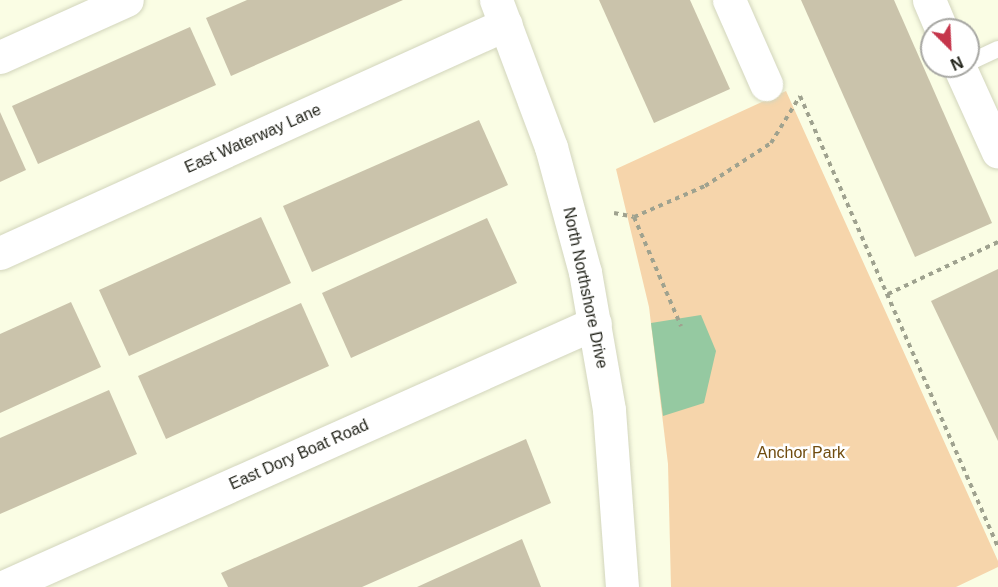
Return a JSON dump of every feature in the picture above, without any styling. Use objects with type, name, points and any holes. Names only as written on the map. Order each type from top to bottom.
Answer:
[{"type":"street","points":[[0,57],[127,0]]},
{"type":"street","points":[[729,0],[766,84]]},
{"type":"street","points":[[929,0],[937,18]]},
{"type":"street","name":"East Waterway Lane","points":[[0,253],[501,12]]},
{"type":"street","name":"North Northshore Drive","points":[[501,12],[562,181],[595,323],[617,479],[622,587]]},
{"type":"street","points":[[967,78],[998,152]]},
{"type":"street","name":"East Dory Boat Road","points":[[3,587],[595,323]]},
{"type":"lane","points":[[980,57],[998,49]]},
{"type":"path","points":[[614,213],[634,217],[705,186],[771,143],[800,96],[998,548]]},
{"type":"path","points":[[634,217],[681,326]]},
{"type":"path","points":[[888,294],[998,242]]},
{"type":"green space","name":"Anchor Park","points":[[786,91],[998,561],[998,567],[956,587],[671,587],[668,464],[649,307],[616,169]]},
{"type":"shaded area","points":[[701,315],[716,351],[704,403],[663,416],[651,323]]},
{"type":"building","points":[[247,0],[403,0],[231,76],[206,18]]},
{"type":"building","points":[[599,0],[690,0],[730,89],[654,123]]},
{"type":"building","points":[[801,0],[894,0],[920,59],[920,78],[928,78],[992,223],[915,257]]},
{"type":"building","points":[[190,27],[216,85],[38,164],[12,106]]},
{"type":"building","points":[[0,112],[26,170],[0,182]]},
{"type":"building","points":[[479,120],[508,185],[312,272],[283,206]]},
{"type":"building","points":[[261,217],[291,283],[129,356],[99,290]]},
{"type":"building","points":[[487,218],[517,283],[351,358],[322,293]]},
{"type":"building","points":[[998,269],[998,441],[931,301]]},
{"type":"building","points":[[71,302],[101,367],[0,413],[0,334]]},
{"type":"building","points":[[301,303],[329,366],[166,439],[138,376]]},
{"type":"building","points":[[109,390],[137,454],[0,514],[0,438]]},
{"type":"building","points":[[526,439],[551,503],[362,587],[228,587],[221,573]]},
{"type":"building","points":[[522,539],[541,587],[417,587]]}]
